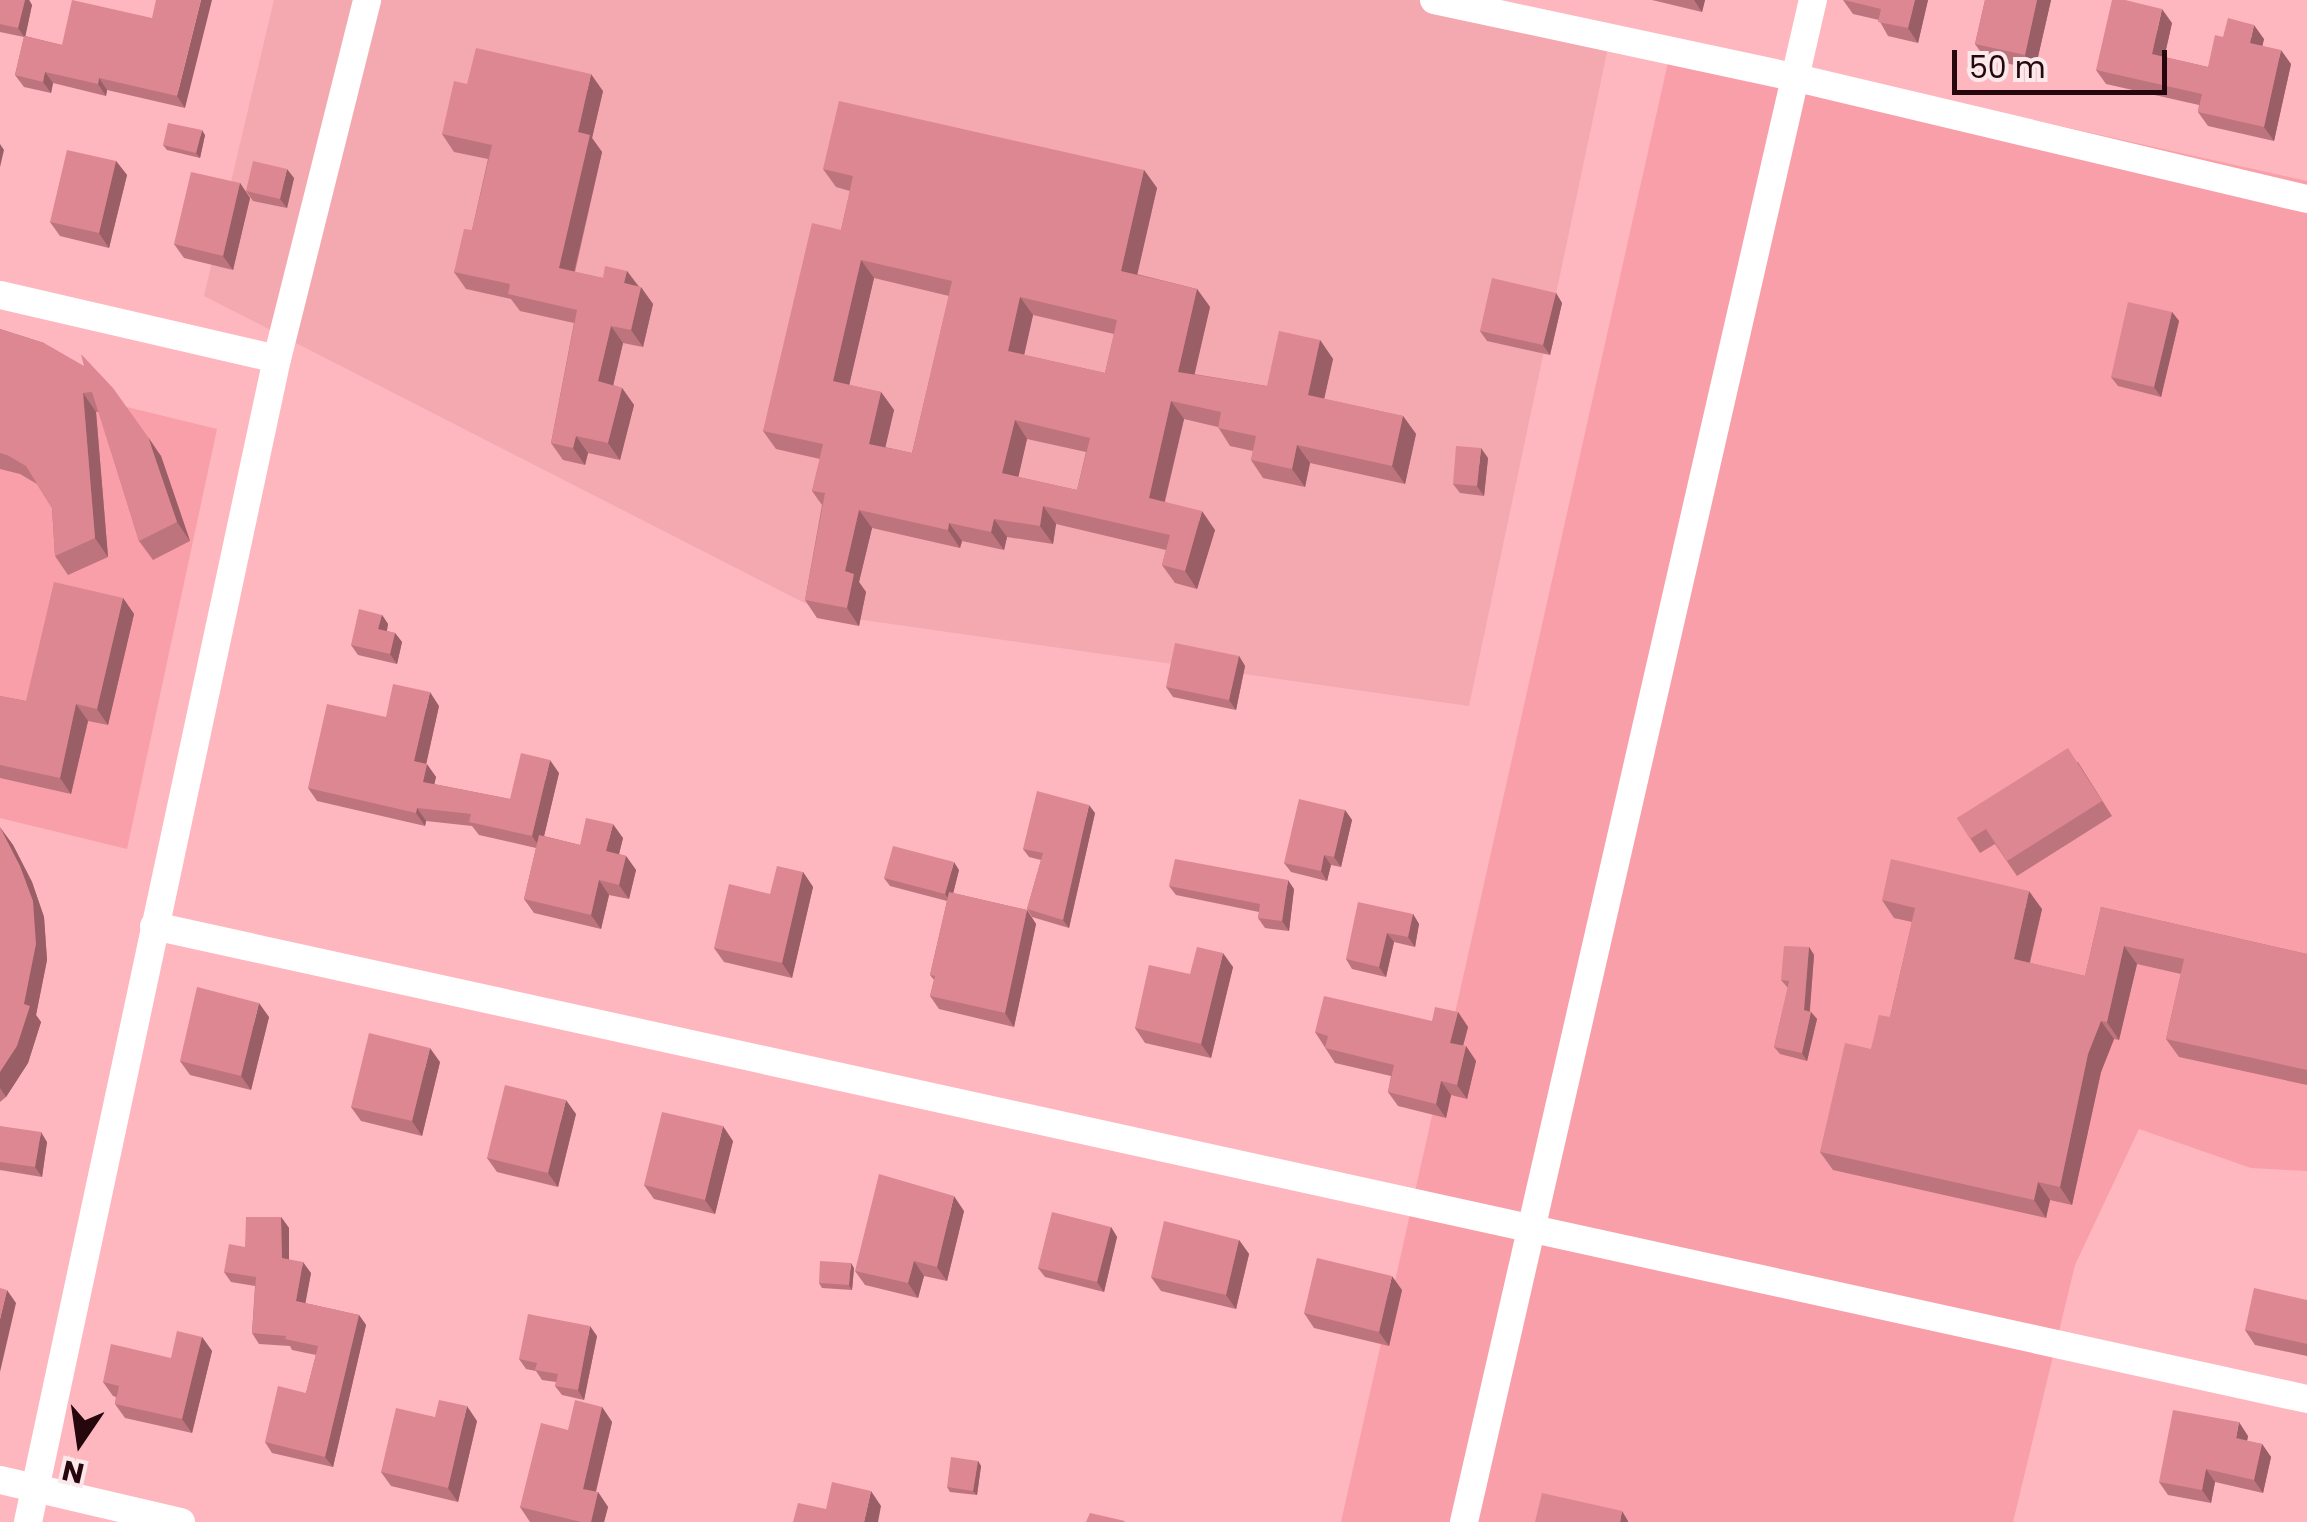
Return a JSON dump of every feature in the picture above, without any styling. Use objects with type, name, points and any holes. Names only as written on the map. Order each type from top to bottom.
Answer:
[{"type":"street","points":[[28,1522],[277,359],[368,0]]},
{"type":"street","points":[[1434,0],[1797,78],[2307,199]]},
{"type":"street","points":[[1464,1522],[1813,0]]},
{"type":"street","points":[[0,295],[277,359]]},
{"type":"street","points":[[154,926],[1532,1225],[2307,1399]]},
{"type":"street","points":[[0,1480],[181,1522]]},
{"type":"shaded area","points":[[274,0],[1442,0],[1610,38],[1469,706],[828,615],[204,296]]},
{"type":"shaded area","points":[[1673,40],[2307,181],[2307,1171],[2251,1168],[2139,1129],[2075,1265],[2013,1522],[1341,1522]]},
{"type":"shaded area","points":[[0,376],[217,429],[127,849],[0,818]]},
{"type":"building","points":[[0,0],[25,0],[18,28],[0,24]]},
{"type":"building","points":[[72,0],[152,18],[156,0],[201,0],[177,96],[99,78],[98,84],[45,72],[43,82],[15,75],[24,36],[62,45]]},
{"type":"building","points":[[1844,0],[1915,0],[1908,28],[1878,22],[1881,9]]},
{"type":"building","points":[[1985,0],[2037,0],[2025,55],[1975,44]]},
{"type":"building","points":[[2112,0],[2162,9],[2152,54],[2208,67],[2215,35],[2223,37],[2228,18],[2254,25],[2250,43],[2281,50],[2264,127],[2198,112],[2202,94],[2096,70]]},
{"type":"building","points":[[476,48],[591,74],[578,132],[590,135],[559,268],[603,278],[605,266],[627,271],[624,283],[641,287],[631,330],[611,326],[598,381],[622,388],[608,443],[576,436],[573,448],[551,443],[577,310],[508,294],[510,284],[454,272],[464,229],[472,230],[492,145],[442,134],[454,81],[467,84]]},
{"type":"building","points":[[839,101],[1144,170],[1121,271],[1197,289],[1178,372],[1267,386],[1279,331],[1320,340],[1308,395],[1403,416],[1392,466],[1297,445],[1292,469],[1251,460],[1256,436],[1218,428],[1221,412],[1171,401],[1149,498],[1202,511],[1185,571],[1162,565],[1170,535],[1043,506],[1040,526],[994,519],[991,532],[949,523],[948,530],[859,510],[845,571],[854,574],[847,608],[805,600],[825,493],[812,491],[823,444],[763,431],[812,223],[841,230],[853,176],[823,169]],"holes":[[[861,260],[952,281],[912,453],[869,444],[881,392],[833,381]],[[1020,297],[1117,320],[1105,373],[1008,351]],[[1015,420],[1090,438],[1077,490],[1002,473]]]},
{"type":"building","points":[[168,123],[202,130],[196,153],[163,145]]},
{"type":"building","points":[[67,150],[116,161],[99,233],[50,222]]},
{"type":"building","points":[[253,161],[287,169],[280,199],[246,191]]},
{"type":"building","points":[[191,172],[240,183],[223,256],[174,244]]},
{"type":"building","points":[[1492,278],[1556,293],[1543,345],[1480,331]]},
{"type":"building","points":[[2128,302],[2172,312],[2154,387],[2111,377]]},
{"type":"building","points":[[0,329],[44,343],[84,366],[81,354],[113,388],[148,437],[177,522],[139,541],[92,392],[83,393],[95,538],[55,556],[52,508],[26,466],[0,453]]},
{"type":"building","points":[[1456,446],[1481,448],[1477,486],[1453,484]]},
{"type":"building","points":[[54,582],[123,598],[97,709],[76,704],[60,778],[0,765],[0,696],[26,701]]},
{"type":"building","points":[[359,609],[382,615],[378,629],[395,633],[390,654],[351,645]]},
{"type":"building","points":[[1175,643],[1239,656],[1229,700],[1166,687]]},
{"type":"building","points":[[393,684],[430,692],[414,761],[427,764],[423,782],[510,799],[521,753],[550,760],[532,836],[469,822],[471,814],[417,808],[416,813],[308,788],[327,704],[386,717]]},
{"type":"building","points":[[2068,748],[2102,801],[2007,861],[1986,829],[1970,839],[1957,818]]},
{"type":"building","points":[[1037,791],[1089,805],[1063,920],[1027,909],[1043,853],[1023,849]]},
{"type":"building","points":[[1299,799],[1345,810],[1334,857],[1324,855],[1321,871],[1284,863]]},
{"type":"building","points":[[586,818],[613,824],[606,851],[626,856],[619,885],[599,880],[591,915],[524,899],[539,835],[580,845]]},
{"type":"building","points":[[0,827],[33,901],[36,944],[24,1004],[30,1006],[17,1046],[0,1072]]},
{"type":"building","points":[[893,846],[954,862],[945,894],[884,878]]},
{"type":"building","points":[[1175,859],[1288,880],[1282,921],[1258,918],[1260,904],[1169,886]]},
{"type":"building","points":[[1891,859],[2029,891],[2014,959],[2085,976],[2101,907],[2307,954],[2307,1070],[2166,1039],[2184,959],[2124,946],[2107,1022],[2101,1021],[2088,1054],[2060,1187],[2038,1182],[2034,1200],[1820,1152],[1845,1043],[1871,1049],[1879,1015],[1890,1017],[1915,908],[1882,900]]},
{"type":"building","points":[[777,866],[803,872],[782,963],[714,948],[729,884],[770,894]]},
{"type":"building","points":[[949,892],[1027,910],[1005,1013],[930,996],[935,976],[930,975]]},
{"type":"building","points":[[1358,902],[1413,914],[1408,937],[1387,933],[1379,967],[1346,959]]},
{"type":"building","points":[[1784,946],[1809,947],[1804,1010],[1811,1012],[1802,1053],[1774,1047],[1789,981],[1781,980]]},
{"type":"building","points":[[1197,947],[1223,953],[1201,1044],[1135,1028],[1149,965],[1190,974]]},
{"type":"building","points":[[197,987],[259,1003],[241,1076],[180,1061]]},
{"type":"building","points":[[1324,996],[1432,1021],[1435,1007],[1458,1012],[1450,1043],[1466,1046],[1457,1085],[1441,1081],[1436,1104],[1388,1092],[1394,1065],[1325,1048],[1328,1036],[1315,1032]]},
{"type":"building","points":[[369,1033],[430,1048],[412,1121],[351,1107]]},
{"type":"building","points":[[505,1085],[566,1100],[548,1173],[487,1158]]},
{"type":"building","points":[[662,1112],[723,1126],[705,1200],[644,1185]]},
{"type":"building","points":[[0,1126],[41,1132],[35,1167],[0,1162]]},
{"type":"building","points":[[879,1174],[954,1196],[937,1267],[914,1261],[908,1283],[855,1271]]},
{"type":"building","points":[[1052,1212],[1111,1227],[1097,1282],[1038,1268]]},
{"type":"building","points":[[246,1217],[281,1217],[282,1258],[303,1262],[296,1301],[359,1315],[325,1457],[265,1442],[278,1386],[306,1393],[318,1346],[285,1339],[286,1336],[252,1333],[256,1277],[224,1272],[229,1244],[245,1247]]},
{"type":"building","points":[[1164,1221],[1239,1240],[1226,1295],[1151,1277]]},
{"type":"building","points":[[1317,1258],[1392,1276],[1379,1332],[1304,1313]]},
{"type":"building","points":[[820,1261],[851,1263],[849,1285],[819,1283]]},
{"type":"building","points":[[0,1288],[7,1290],[0,1319]]},
{"type":"building","points":[[2254,1288],[2307,1300],[2307,1344],[2245,1330]]},
{"type":"building","points":[[528,1314],[590,1326],[578,1390],[555,1386],[558,1374],[535,1370],[537,1363],[519,1359]]},
{"type":"building","points":[[177,1331],[202,1337],[182,1419],[115,1404],[119,1386],[103,1382],[111,1344],[171,1358]]},
{"type":"building","points":[[439,1400],[467,1406],[448,1488],[381,1472],[396,1408],[435,1417]]},
{"type":"building","points":[[575,1400],[602,1407],[583,1489],[598,1492],[591,1522],[520,1507],[541,1423],[568,1430]]},
{"type":"building","points":[[2173,1410],[2239,1422],[2236,1438],[2262,1444],[2254,1480],[2206,1469],[2202,1490],[2159,1482]]},
{"type":"building","points":[[951,1457],[978,1461],[973,1491],[947,1487]]},
{"type":"building","points":[[832,1482],[871,1491],[864,1522],[793,1522],[798,1503],[826,1509]]},
{"type":"building","points":[[1542,1493],[1622,1511],[1620,1522],[1535,1522]]},
{"type":"building","points":[[1090,1513],[1125,1521],[1086,1522]]}]
